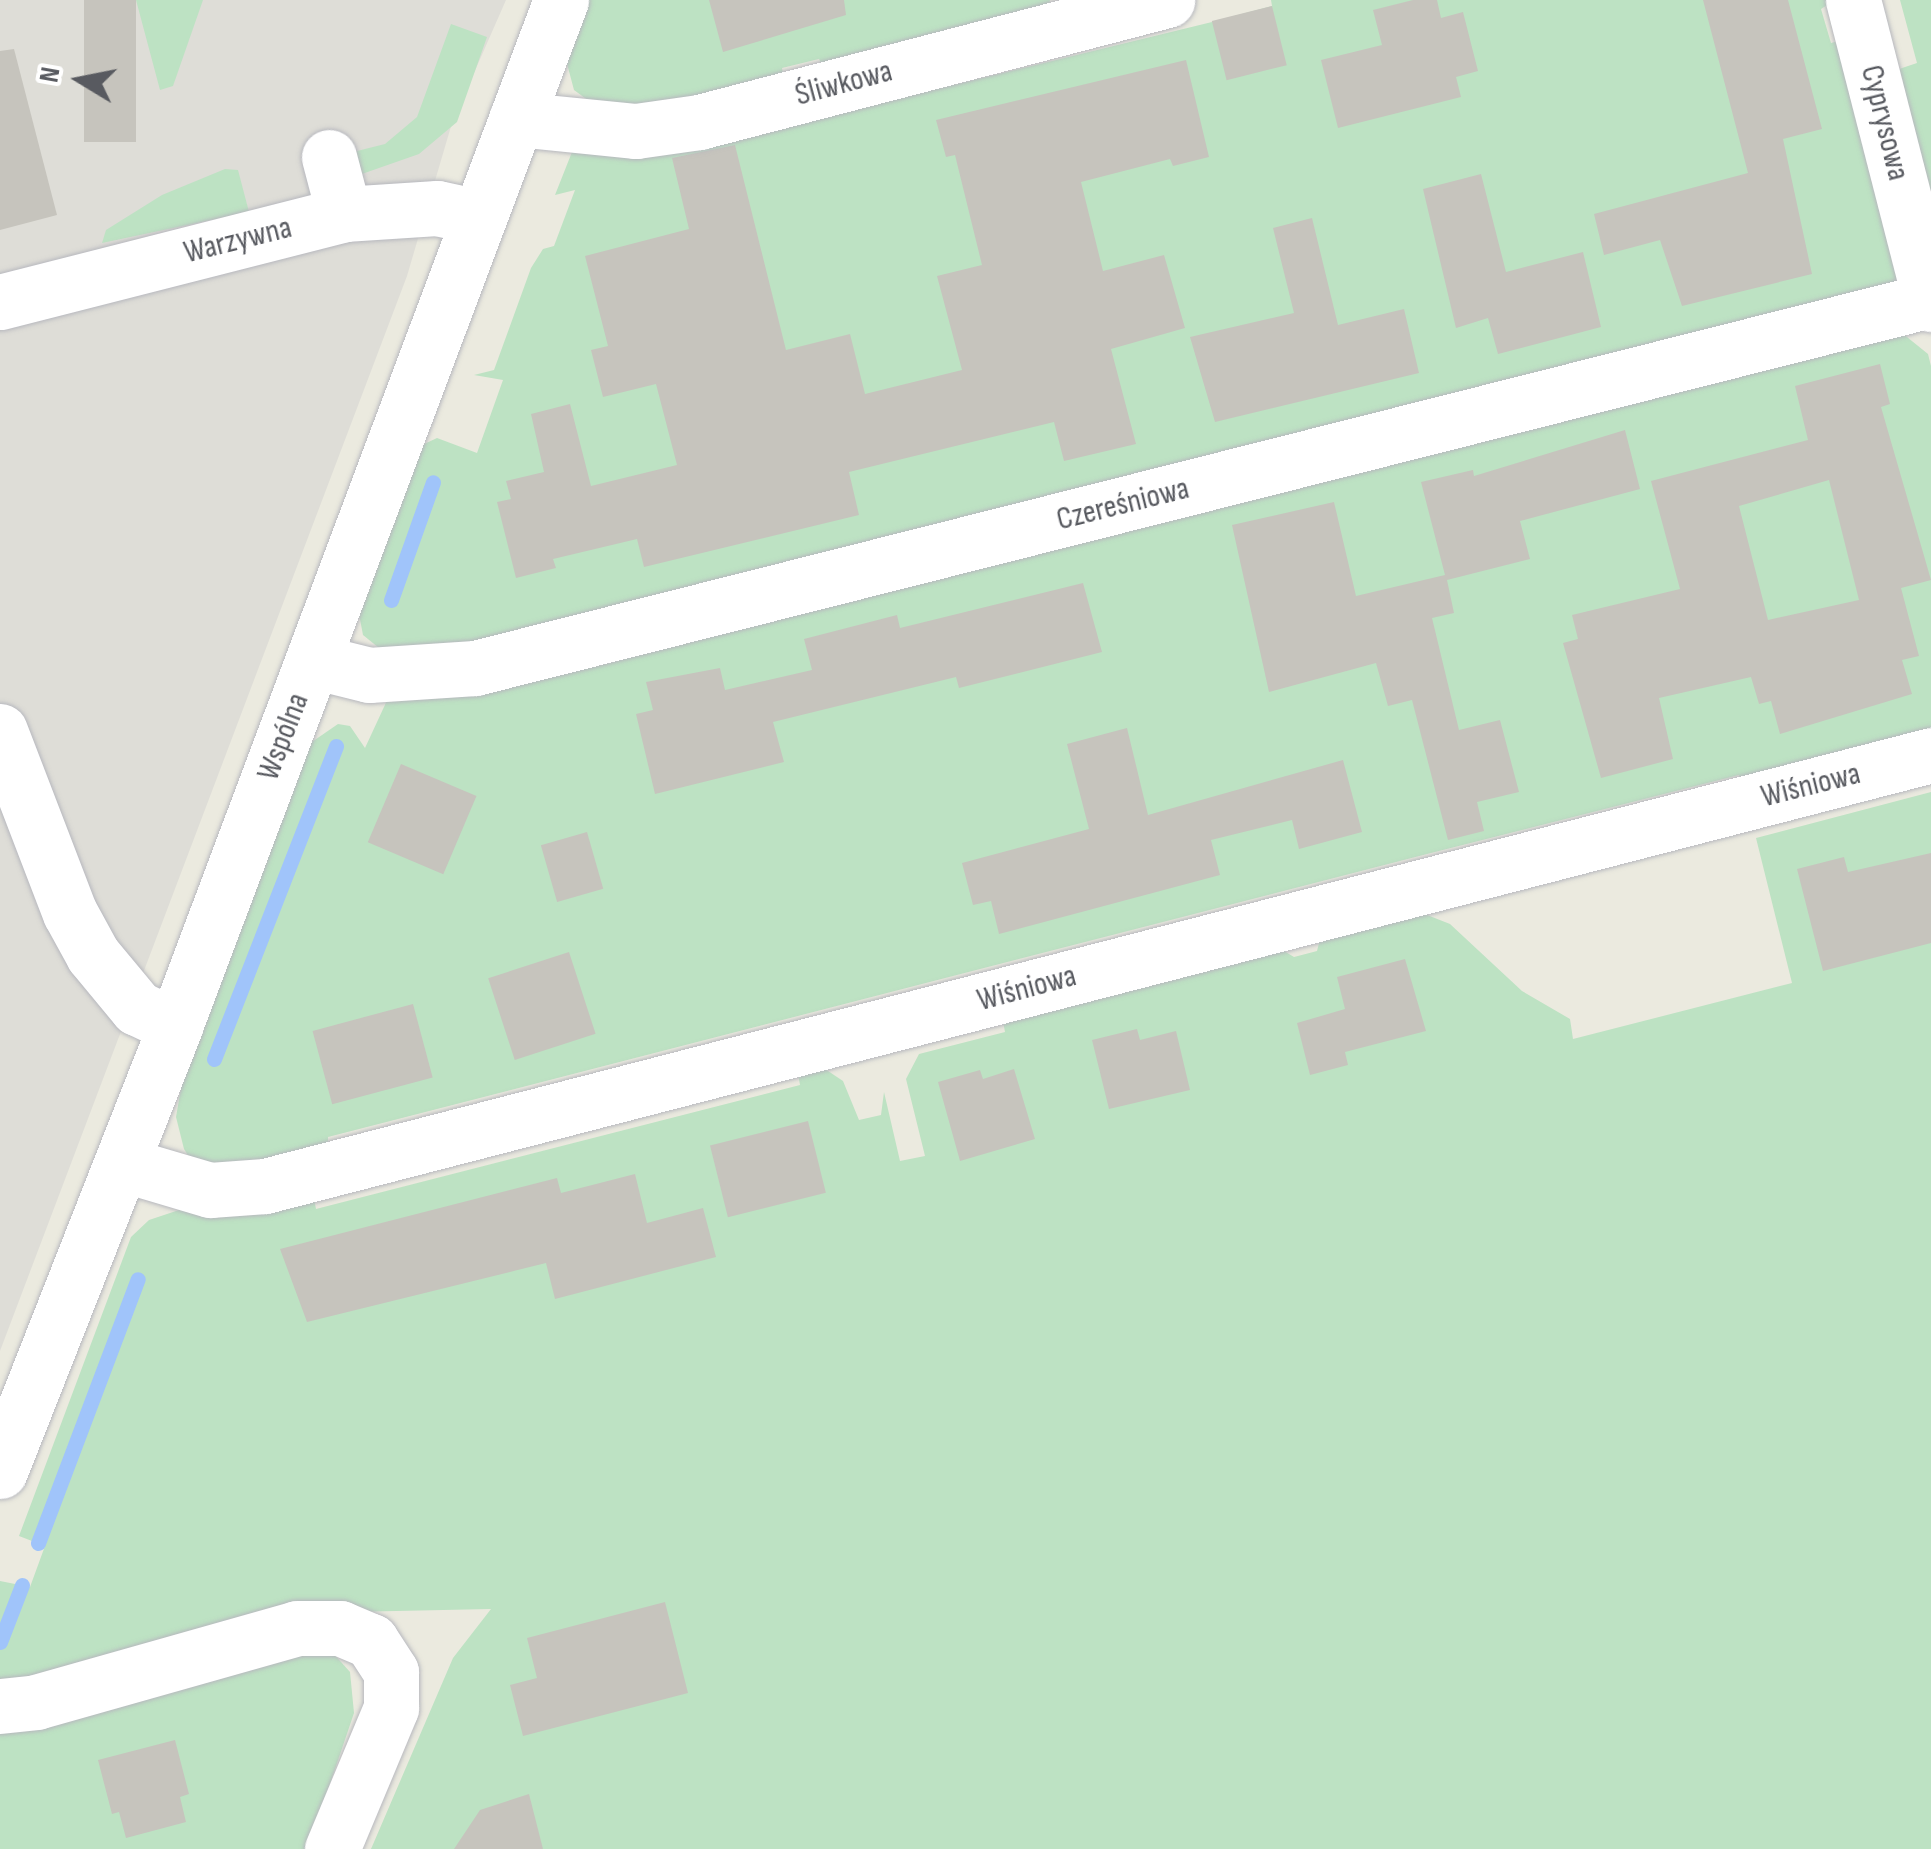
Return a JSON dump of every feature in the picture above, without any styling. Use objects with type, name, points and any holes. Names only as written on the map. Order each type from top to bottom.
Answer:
[{"type":"street","name":"Wspólna","points":[[0,1471],[175,1026],[561,0]]},
{"type":"street","name":"Śliwkowa","points":[[516,119],[636,131],[699,122],[1167,0]]},
{"type":"street","name":"Cyprysowa","points":[[1852,0],[1930,302]]},
{"type":"street","points":[[329,157],[344,214]]},
{"type":"street","name":"Warzywna","points":[[0,302],[344,214],[437,208],[479,217]]},
{"type":"street","name":"Czereśniowa","points":[[312,662],[370,675],[475,668],[1930,302]]},
{"type":"street","points":[[0,731],[70,913],[94,955],[137,1008],[175,1026]]},
{"type":"street","name":"Wiśniowa","points":[[122,1164],[210,1190],[266,1186],[1931,756]]},
{"type":"street","points":[[0,1706],[36,1702],[298,1628],[340,1628],[371,1641],[391,1672],[390,1708],[332,1849]]},
{"type":"shaded area","points":[[0,0],[506,0],[452,123],[407,276],[0,1351]]},
{"type":"green space","points":[[136,0],[203,0],[173,86],[160,90]]},
{"type":"green space","points":[[588,0],[1050,0],[1048,11],[822,65],[819,59],[782,68],[784,79],[672,107],[589,101],[574,90],[566,60]]},
{"type":"green space","points":[[1271,0],[1835,0],[1821,9],[1831,43],[1846,39],[1902,269],[1894,284],[450,656],[384,652],[363,635],[358,609],[420,446],[437,438],[477,453],[503,380],[474,375],[494,370],[531,268],[543,249],[554,246],[575,190],[555,195],[572,152],[892,100],[1212,22],[1272,6]]},
{"type":"green space","points":[[1900,0],[1931,0],[1931,211],[1896,70],[1917,63]]},
{"type":"green space","points":[[451,24],[487,37],[457,122],[419,154],[359,175],[345,154],[385,144],[417,117]]},
{"type":"green space","points":[[225,169],[238,170],[249,212],[102,243],[106,230],[162,195]]},
{"type":"green space","points":[[1902,333],[1928,354],[1931,366],[1931,736],[1742,785],[1739,775],[1427,854],[328,1137],[328,1146],[239,1170],[191,1160],[184,1149],[176,1117],[183,1077],[306,746],[338,724],[350,726],[365,748],[390,694],[591,656],[594,667]]},
{"type":"green space","points":[[1931,792],[1931,1849],[371,1849],[453,1658],[491,1609],[301,1613],[0,1686],[0,1581],[30,1587],[45,1546],[19,1536],[131,1237],[149,1220],[182,1209],[313,1194],[316,1209],[800,1085],[797,1068],[816,1063],[843,1081],[859,1120],[881,1115],[884,1092],[900,1161],[925,1156],[906,1079],[919,1054],[1005,1032],[1002,1016],[1279,948],[1294,957],[1317,951],[1320,939],[1417,911],[1450,924],[1522,991],[1570,1019],[1573,1039],[1792,983],[1756,838]]},
{"type":"green space","points":[[332,1652],[350,1672],[354,1713],[308,1849],[0,1849],[0,1723],[252,1656]]},
{"type":"building","points":[[84,0],[136,0],[136,142],[84,142]]},
{"type":"building","points":[[709,0],[844,0],[846,15],[723,52]]},
{"type":"building","points":[[1413,0],[1437,0],[1441,18],[1463,12],[1478,71],[1456,77],[1461,97],[1338,128],[1321,60],[1382,45],[1373,10]]},
{"type":"building","points":[[1703,0],[1788,0],[1822,129],[1783,139],[1812,274],[1682,306],[1660,240],[1604,255],[1594,214],[1748,173]]},
{"type":"building","points":[[1272,6],[1287,65],[1227,80],[1212,21]]},
{"type":"building","points":[[14,49],[57,215],[0,230],[0,51]]},
{"type":"building","points":[[1186,60],[1209,157],[1173,166],[1170,159],[1081,182],[1103,271],[1164,255],[1185,328],[1111,349],[1136,444],[1064,461],[1054,422],[849,472],[859,515],[644,567],[637,539],[553,559],[556,568],[516,578],[497,502],[511,499],[506,481],[544,472],[531,414],[570,404],[591,486],[677,465],[656,384],[603,397],[591,350],[608,346],[585,256],[689,229],[672,158],[735,145],[786,350],[850,334],[865,394],[962,370],[937,276],[982,265],[955,155],[946,157],[936,120]]},
{"type":"building","points":[[1481,174],[1506,272],[1583,252],[1601,327],[1498,354],[1488,318],[1456,328],[1423,189]]},
{"type":"building","points":[[1312,218],[1338,325],[1404,309],[1419,373],[1215,422],[1190,337],[1294,313],[1273,228]]},
{"type":"building","points":[[1880,364],[1890,404],[1881,407],[1931,580],[1901,588],[1919,656],[1902,660],[1912,694],[1780,734],[1771,701],[1759,704],[1751,677],[1659,698],[1673,759],[1601,778],[1563,643],[1578,639],[1572,615],[1680,589],[1651,481],[1808,440],[1795,386]],"holes":[[[1829,480],[1859,600],[1768,620],[1739,506]]]},
{"type":"building","points":[[1625,430],[1640,489],[1520,521],[1530,559],[1447,580],[1454,613],[1432,618],[1459,730],[1500,720],[1519,792],[1477,802],[1484,831],[1448,840],[1412,700],[1388,706],[1376,663],[1269,692],[1232,525],[1334,502],[1356,596],[1445,575],[1421,482],[1473,470],[1474,476]]},
{"type":"building","points":[[1083,583],[1102,652],[959,688],[956,677],[773,722],[784,762],[655,794],[636,714],[653,710],[646,682],[720,668],[725,690],[812,670],[804,639],[897,615],[900,628]]},
{"type":"building","points":[[1127,728],[1148,815],[1343,760],[1362,832],[1299,849],[1292,820],[1211,840],[1220,875],[999,934],[991,901],[973,905],[962,863],[1089,829],[1067,744]]},
{"type":"building","points":[[401,764],[476,796],[443,874],[368,842]]},
{"type":"building","points":[[587,832],[603,889],[557,902],[541,845]]},
{"type":"building","points":[[1931,853],[1931,943],[1823,971],[1797,869],[1844,857],[1848,872]]},
{"type":"building","points":[[569,952],[596,1034],[515,1060],[488,978]]},
{"type":"building","points":[[1405,959],[1426,1031],[1345,1052],[1348,1065],[1310,1075],[1297,1023],[1345,1009],[1337,977]]},
{"type":"building","points":[[413,1004],[433,1077],[332,1104],[313,1031]]},
{"type":"building","points":[[1137,1029],[1140,1040],[1176,1031],[1190,1090],[1109,1109],[1092,1040]]},
{"type":"building","points":[[1014,1069],[1035,1139],[960,1161],[938,1082],[980,1070],[983,1079]]},
{"type":"building","points":[[808,1121],[826,1193],[728,1217],[710,1145]]},
{"type":"building","points":[[635,1174],[647,1223],[703,1208],[716,1257],[555,1299],[546,1263],[307,1322],[280,1249],[557,1178],[561,1193]]},
{"type":"building","points":[[665,1602],[688,1693],[523,1736],[510,1685],[537,1678],[527,1638]]},
{"type":"building","points":[[175,1740],[189,1794],[180,1797],[186,1822],[126,1838],[119,1812],[112,1814],[98,1760]]},
{"type":"building","points":[[529,1794],[543,1849],[454,1849],[480,1810]]},
{"type":"waterway","points":[[391,600],[433,482]]},
{"type":"waterway","points":[[214,1059],[336,746]]},
{"type":"waterway","points":[[38,1543],[138,1279]]},
{"type":"waterway","points":[[0,1642],[22,1585]]}]
